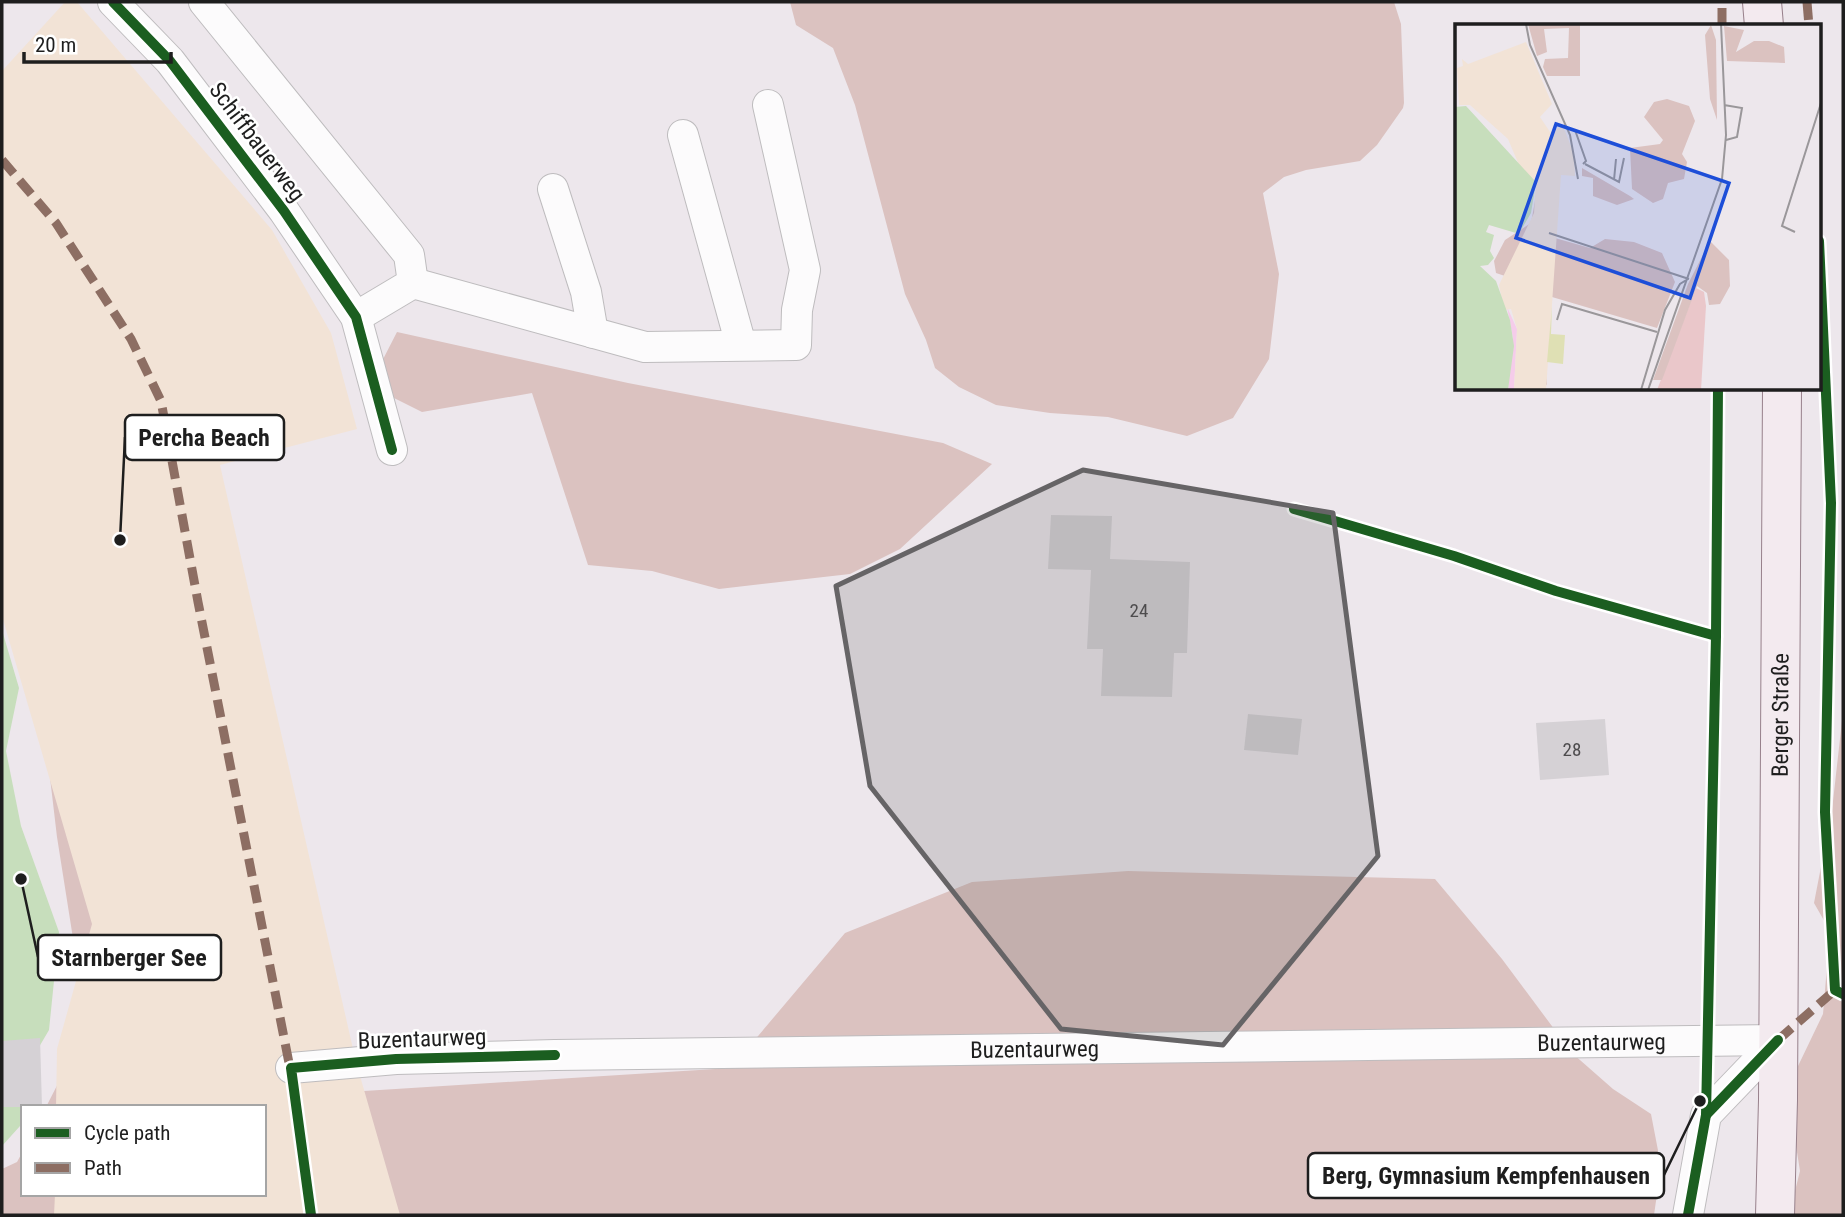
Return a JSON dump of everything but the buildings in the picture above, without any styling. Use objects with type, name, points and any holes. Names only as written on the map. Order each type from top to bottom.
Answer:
[{"type":"main road","points":[[1762,2],[1764,24]]},
{"type":"main road","name":"Berger Straße","points":[[1775,1215],[1782,390]]},
{"type":"lane","name":"Schiffbauerweg","points":[[113,2],[170,61],[284,211],[356,317],[392,450]]},
{"type":"lane","points":[[204,2],[409,255],[413,283]]},
{"type":"lane","points":[[356,317],[413,283],[645,347],[796,345],[797,310],[805,270],[768,105]]},
{"type":"lane","points":[[683,135],[741,345]]},
{"type":"lane","points":[[553,189],[586,292],[593,333]]},
{"type":"lane","points":[[1688,1215],[1706,1115],[1778,1040]]},
{"type":"lane","name":"Buzentaurweg","points":[[291,1068],[396,1059],[555,1055],[1778,1040]]},
{"type":"highlighted area","points":[[1083,470],[1333,513],[1378,856],[1223,1045],[1061,1029],[870,786],[836,586]]},
{"type":"shaded area","points":[[65,2],[77,2],[272,230],[331,333],[357,429],[220,465],[356,1062],[400,1215],[54,1215],[55,1196],[266,1196],[266,1105],[56,1105],[57,1049],[92,924],[2,616],[2,71]]},
{"type":"shaded area","points":[[790,2],[1394,2],[1401,24],[1404,103],[1377,145],[1360,161],[1306,170],[1284,177],[1263,193],[1279,274],[1269,359],[1233,418],[1187,436],[1108,417],[1050,413],[996,405],[959,387],[935,368],[926,340],[905,294],[855,105],[833,48],[796,25]]},
{"type":"shaded area","points":[[397,332],[628,383],[943,443],[992,464],[900,549],[850,574],[719,589],[652,571],[588,565],[532,393],[422,412],[386,394],[377,371]]},
{"type":"shaded area","points":[[2,630],[19,688],[6,751],[21,826],[59,932],[49,1030],[22,1076],[20,1126],[2,1146]]},
{"type":"shaded area","points":[[33,633],[302,967],[364,1091],[731,1068],[845,933],[972,882],[1128,871],[1435,879],[1502,959],[1572,1053],[1613,1089],[1651,1114],[1661,1166],[1654,1215],[2,1215],[2,1169],[17,1162],[21,1155],[21,1196],[266,1196],[266,1105],[47,1105],[87,1027],[57,837]]},
{"type":"shaded area","points":[[1843,712],[1843,1215],[1789,1215],[1800,1171],[1787,1089],[1823,1014],[1830,931],[1814,903],[1832,810]]},
{"type":"marked path","points":[[1722,2],[1722,24]]},
{"type":"marked path","points":[[1807,2],[1809,24]]},
{"type":"marked path","points":[[2,160],[56,223],[131,339],[161,401],[291,1073]]},
{"type":"marked path","points":[[1778,1040],[1835,990]]},
{"type":"cycle path","points":[[113,2],[170,61],[284,211],[356,317],[392,450]]},
{"type":"cycle path","points":[[1820,263],[1831,503],[1825,812],[1835,990],[1843,994]]},
{"type":"cycle path","points":[[1688,1215],[1706,1115],[1718,390]]},
{"type":"cycle path","points":[[1294,509],[1454,556],[1556,591],[1716,636]]},
{"type":"cycle path","points":[[1706,1115],[1778,1040]]},
{"type":"cycle path","points":[[311,1215],[291,1068],[396,1059],[555,1055]]},
{"type":"place","name":"Percha Beach","points":[[120,540]]},
{"type":"place","name":"Starnberger See","points":[[21,879]]},
{"type":"place","name":"Berg, Gymnasium Kempfenhausen","points":[[1700,1101]]}]
